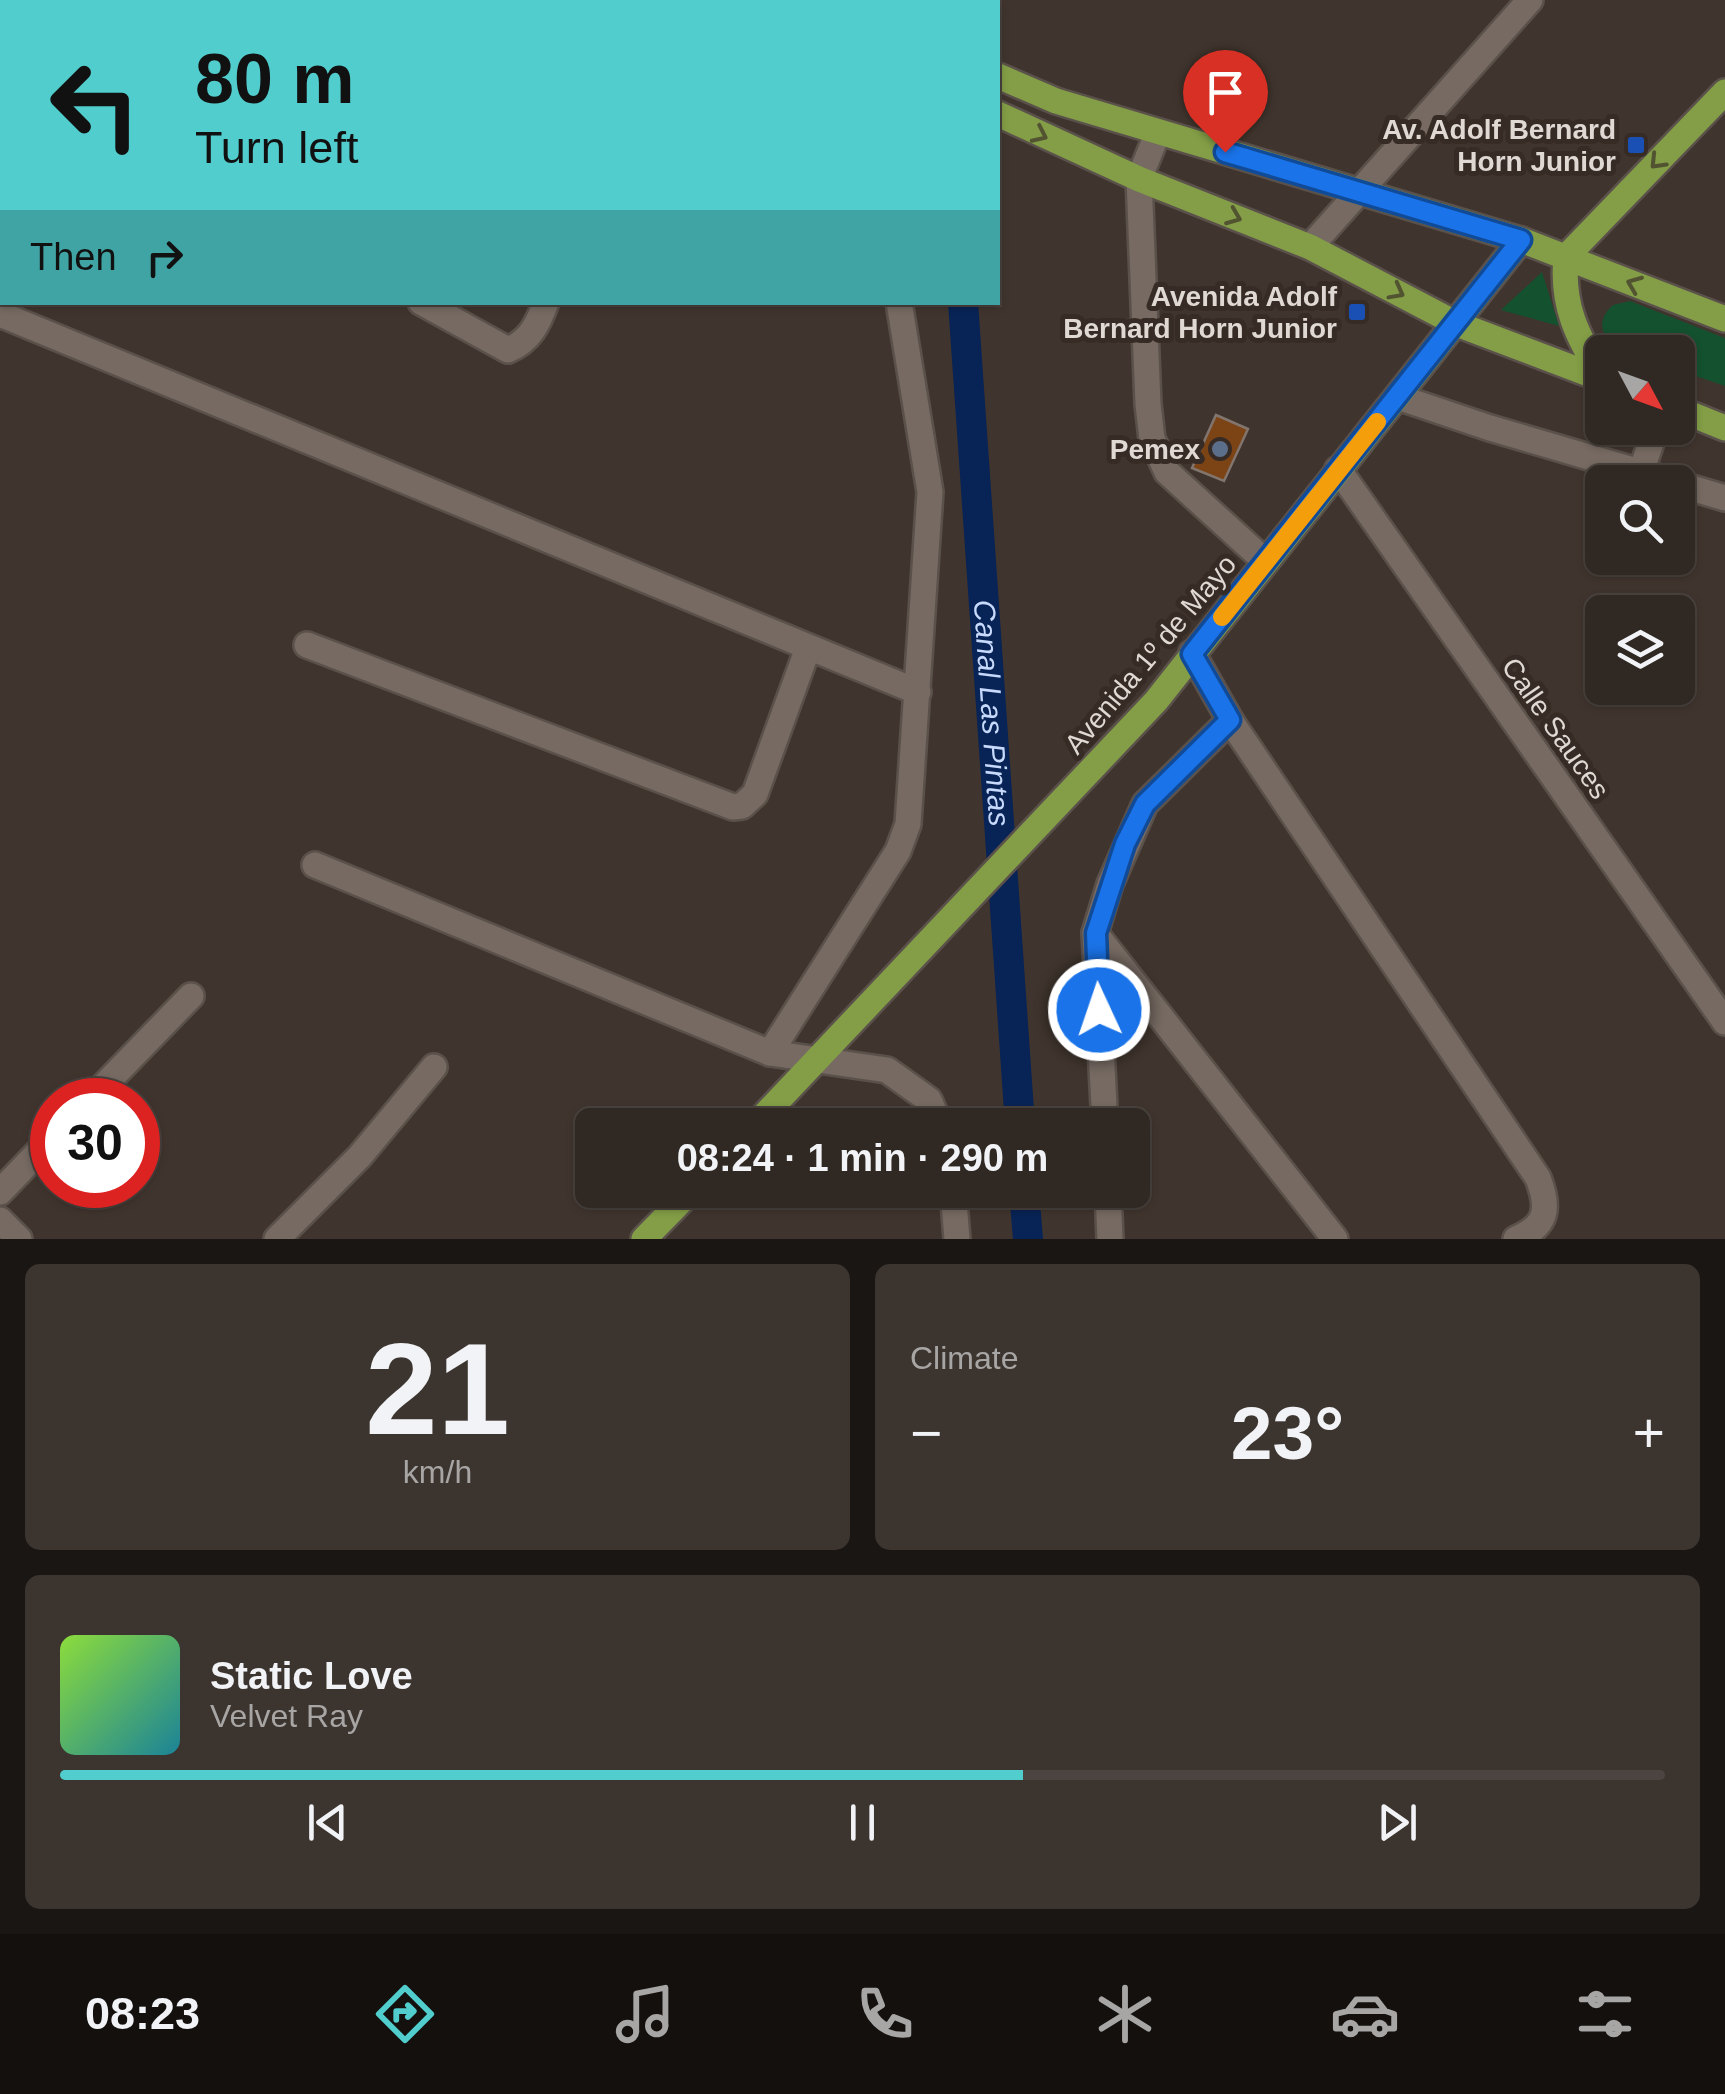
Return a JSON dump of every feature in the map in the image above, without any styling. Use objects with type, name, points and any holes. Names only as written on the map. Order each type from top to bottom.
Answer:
[{"type":"main road","points":[[1004,80],[1056,102],[1521,240],[1725,319]]},
{"type":"main road","points":[[1585,347],[1566,302],[1566,258],[1725,92]]},
{"type":"main road","points":[[1000,115],[1139,179],[1310,248],[1458,324],[1585,372]]},
{"type":"main road","name":"Avenida 1º de Mayo","points":[[771,1108],[1156,701],[1521,240]]},
{"type":"main road","points":[[1695,417],[1725,428]]},
{"type":"main road","points":[[644,1239],[674,1208]]},
{"type":"street","points":[[1310,248],[1530,0]]},
{"type":"street","points":[[1158,132],[1139,179],[1152,438],[1167,472],[1266,562]]},
{"type":"street","points":[[426,305],[508,350],[521,345],[530,335],[545,305]]},
{"type":"street","points":[[770,1053],[898,851],[908,824],[930,492],[899,305]]},
{"type":"street","points":[[0,314],[918,692]]},
{"type":"street","points":[[1398,397],[1619,465]]},
{"type":"street","name":"Calle Sauces","points":[[1338,469],[1725,1022]]},
{"type":"street","points":[[1695,489],[1725,498]]},
{"type":"street","points":[[306,645],[734,806],[742,806],[755,794],[808,648]]},
{"type":"street","points":[[1192,654],[1230,720],[1538,1178],[1545,1209],[1541,1221],[1534,1232],[1516,1239]]},
{"type":"street","points":[[1103,1108],[1096,933],[1120,858],[1145,804],[1230,720]]},
{"type":"street","points":[[315,865],[770,1053],[887,1070],[930,1100],[933,1108]]},
{"type":"street","points":[[1096,933],[1335,1239]]},
{"type":"street","points":[[111,1078],[191,996]]},
{"type":"street","points":[[277,1239],[360,1156],[434,1067]]},
{"type":"street","points":[[0,1192],[30,1161]]},
{"type":"street","points":[[954,1208],[957,1239]]},
{"type":"street","points":[[1109,1208],[1110,1239]]},
{"type":"street","points":[[0,1220],[19,1239]]},
{"type":"green space","points":[[1542,272],[1559,326],[1501,310]]},
{"type":"green space","points":[[1630,301],[1725,338],[1725,386],[1695,376],[1695,335],[1606,335],[1603,321],[1613,305]]},
{"type":"building","name":"Pemex","points":[[1216,415],[1248,429],[1224,481],[1192,468]]},
{"type":"waterway","name":"Canal Las Pintas","points":[[963,305],[1019,1108]]},
{"type":"waterway","name":"Canal Las Pintas","points":[[1025,1208],[1028,1239]]},
{"type":"slow traffic","points":[[1222,617],[1377,422]]},
{"type":"place","name":"Av. Adolf Bernard Horn Junior","points":[[1636,145]]},
{"type":"place","name":"Avenida Adolf Bernard Horn Junior","points":[[1357,312]]},
{"type":"place","name":"Pemex","points":[[1220,449]]},
{"type":"route","points":[[1099,1010],[1096,933],[1125,844],[1145,804],[1230,720],[1192,654],[1521,240],[1225,152]]}]
